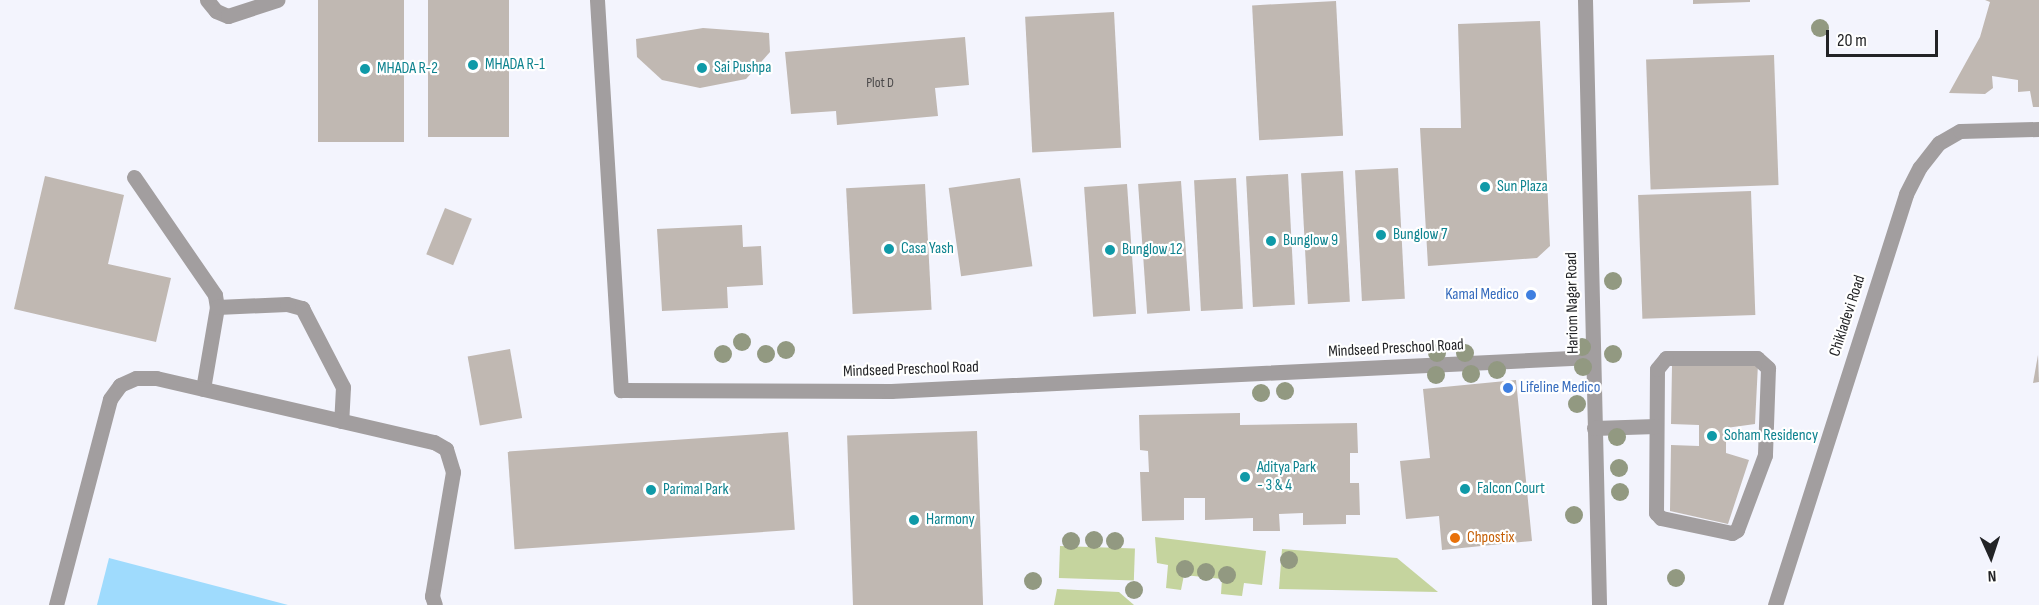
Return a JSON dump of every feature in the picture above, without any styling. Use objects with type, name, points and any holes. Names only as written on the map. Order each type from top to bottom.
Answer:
[{"type":"street","points":[[207,0],[216,11],[228,16],[277,0]]},
{"type":"street","name":"Mindseed Preschool Road","points":[[597,0],[621,390],[891,391],[1592,357]]},
{"type":"street","name":"Hariom Nagar Road","points":[[1585,0],[1599,605]]},
{"type":"street","name":"Chikladevi Road","points":[[1775,605],[1906,194],[1920,167],[1939,142],[1960,131],[2039,129]]},
{"type":"street","points":[[135,177],[210,286],[217,307],[203,389]]},
{"type":"street","points":[[217,307],[287,304],[303,308],[344,387],[341,421]]},
{"type":"street","points":[[1666,358],[1757,358],[1764,362],[1768,368],[1765,455],[1735,532],[1658,516],[1656,426],[1657,369],[1666,358]]},
{"type":"street","points":[[56,605],[110,399],[120,385],[135,378],[156,378],[434,442],[446,449],[453,462],[432,596],[435,605]]},
{"type":"street","points":[[1594,428],[1656,426]]},
{"type":"green space","points":[[1155,537],[1266,551],[1262,585],[1244,583],[1242,596],[1221,594],[1222,579],[1184,575],[1181,590],[1166,588],[1168,565],[1157,563]]},
{"type":"green space","points":[[1060,546],[1135,549],[1134,581],[1059,578]]},
{"type":"green space","points":[[1282,549],[1397,558],[1438,592],[1279,589]]},
{"type":"green space","points":[[1057,589],[1119,592],[1134,605],[1054,605]]},
{"type":"water","points":[[109,558],[288,605],[97,605]]},
{"type":"building","name":"MHADA R-2","points":[[318,0],[404,0],[404,142],[318,142]]},
{"type":"building","name":"MHADA R-1","points":[[428,0],[509,0],[509,137],[428,137]]},
{"type":"building","points":[[1693,0],[1750,0],[1750,2],[1693,4]]},
{"type":"building","points":[[1985,0],[2039,0],[2039,107],[2033,107],[2030,91],[2018,92],[2018,80],[1992,76],[1993,88],[1985,94],[1949,93],[1980,37],[1990,2]]},
{"type":"building","points":[[1336,1],[1343,136],[1259,140],[1252,5]]},
{"type":"building","points":[[1114,12],[1121,148],[1032,152],[1025,17]]},
{"type":"building","name":"Sun Plaza","points":[[1540,21],[1550,246],[1537,258],[1428,266],[1420,128],[1461,128],[1458,24]]},
{"type":"building","name":"Sai Pushpa","points":[[703,28],[769,33],[770,52],[746,79],[700,88],[662,80],[637,57],[636,39]]},
{"type":"building","points":[[965,37],[969,85],[935,88],[938,116],[837,125],[836,111],[791,114],[785,52]]},
{"type":"building","points":[[1774,55],[1779,185],[1651,189],[1646,59]]},
{"type":"building","name":"Bunglow 7","points":[[1398,168],[1405,299],[1362,301],[1355,170]]},
{"type":"building","points":[[1343,171],[1350,302],[1308,304],[1301,173]]},
{"type":"building","name":"Bunglow 9","points":[[1288,174],[1295,305],[1253,307],[1246,176]]},
{"type":"building","points":[[45,176],[124,195],[108,264],[171,278],[156,342],[14,309]]},
{"type":"building","points":[[1020,178],[1032,266],[961,276],[949,188]]},
{"type":"building","points":[[1236,178],[1243,309],[1201,311],[1194,180]]},
{"type":"building","points":[[1181,181],[1190,311],[1147,314],[1138,184]]},
{"type":"building","name":"Casa Yash","points":[[925,184],[932,310],[853,314],[846,188]]},
{"type":"building","name":"Bunglow 12","points":[[1127,184],[1136,314],[1093,317],[1084,187]]},
{"type":"building","points":[[1751,191],[1755,315],[1642,319],[1638,195]]},
{"type":"building","points":[[445,208],[472,219],[453,265],[426,254]]},
{"type":"building","points":[[742,225],[743,247],[761,246],[763,285],[727,287],[728,308],[662,311],[657,229]]},
{"type":"building","points":[[510,349],[522,418],[480,425],[468,356]]},
{"type":"building","points":[[2038,355],[2039,382],[2033,383]]},
{"type":"building","name":"Soham Residency","points":[[1758,364],[1755,424],[1726,428],[1726,453],[1749,460],[1728,524],[1670,511],[1671,445],[1699,446],[1699,425],[1671,424],[1672,366]]},
{"type":"building","name":"Falcon Court","points":[[1516,380],[1532,541],[1442,550],[1439,516],[1406,519],[1400,461],[1430,458],[1423,389]]},
{"type":"building","name":"Aditya Park - 3 & 4","points":[[1240,413],[1240,425],[1357,423],[1358,453],[1350,453],[1350,483],[1359,483],[1360,515],[1346,515],[1346,524],[1303,525],[1303,513],[1279,514],[1280,531],[1253,531],[1253,518],[1205,520],[1205,498],[1184,498],[1184,520],[1142,521],[1140,472],[1149,472],[1148,451],[1140,450],[1139,415]]},
{"type":"building","name":"Harmony","points":[[977,431],[983,605],[853,605],[847,436]]},
{"type":"building","name":"Parimal Park","points":[[788,432],[795,530],[515,549],[508,452]]},
{"type":"place","name":"MHADA R-1","points":[[473,65]]},
{"type":"place","name":"Sai Pushpa","points":[[702,68]]},
{"type":"place","name":"MHADA R-2","points":[[365,69]]},
{"type":"place","name":"Sun Plaza","points":[[1485,187]]},
{"type":"place","name":"Bunglow 7","points":[[1381,235]]},
{"type":"place","name":"Bunglow 9","points":[[1271,241]]},
{"type":"place","name":"Casa Yash","points":[[889,249]]},
{"type":"place","name":"Bunglow 12","points":[[1110,250]]},
{"type":"place","name":"Kamal Medico","points":[[1531,295]]},
{"type":"place","name":"Lifeline Medico","points":[[1508,388]]},
{"type":"place","name":"Soham Residency","points":[[1712,436]]},
{"type":"place","name":"Aditya Park - 3 & 4","points":[[1245,477]]},
{"type":"place","name":"Falcon Court","points":[[1465,489]]},
{"type":"place","name":"Parimal Park","points":[[651,490]]},
{"type":"place","name":"Harmony","points":[[914,520]]},
{"type":"place","name":"Chpostix","points":[[1455,538]]}]
